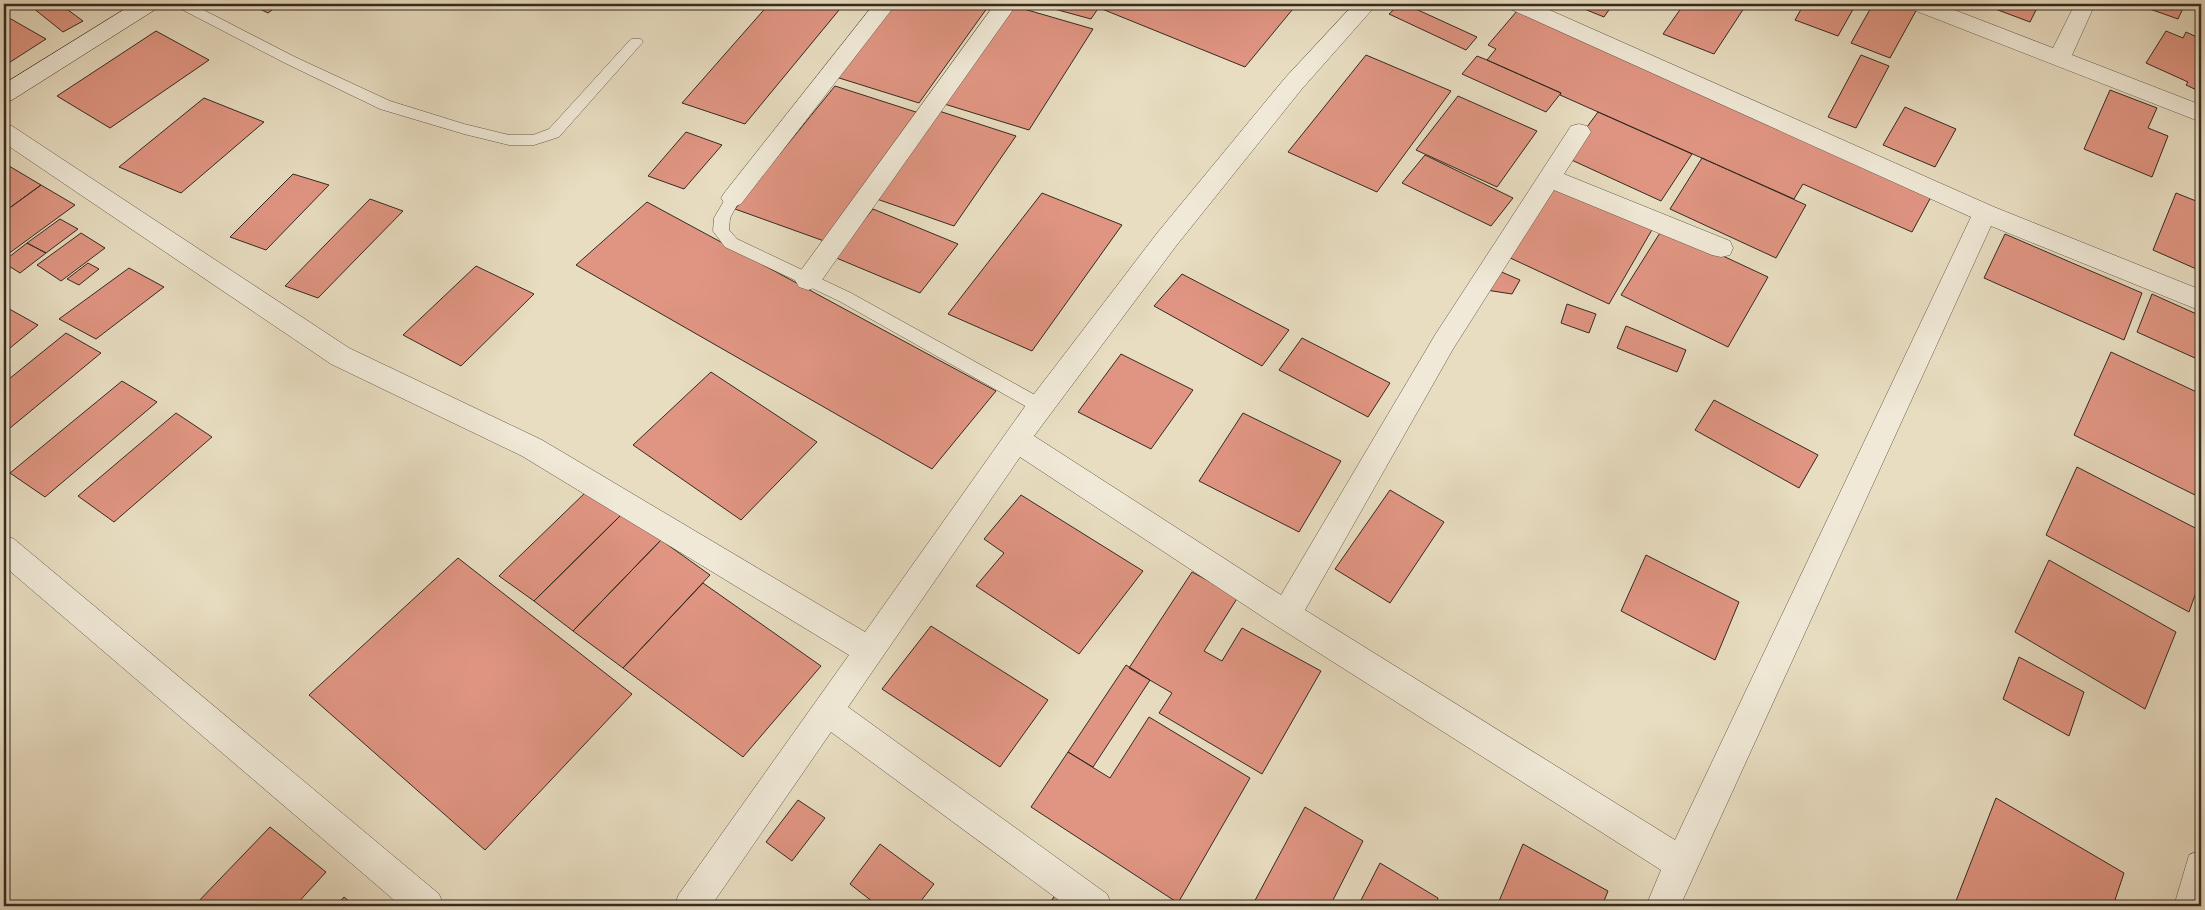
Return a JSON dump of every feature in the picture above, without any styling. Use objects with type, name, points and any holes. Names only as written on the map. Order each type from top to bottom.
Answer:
[{"type":"street","points":[[4,94],[148,4]]},
{"type":"street","points":[[734,198],[885,4]]},
{"type":"street","points":[[808,280],[1006,4]]},
{"type":"street","points":[[691,906],[1040,406],[1167,239],[1293,84],[1366,4]]},
{"type":"street","points":[[1518,4],[1985,213],[2201,301]]},
{"type":"street","points":[[1919,4],[2201,114]]},
{"type":"street","points":[[2059,59],[2086,4]]},
{"type":"street","points":[[4,132],[340,356],[532,448],[870,651]]},
{"type":"street","points":[[1286,615],[1444,342],[1579,132]]},
{"type":"street","points":[[1549,178],[1721,248]]},
{"type":"street","points":[[1663,906],[1681,863],[1985,213]]},
{"type":"street","points":[[1017,440],[1286,615],[1681,863]]},
{"type":"street","points":[[4,548],[427,906]]},
{"type":"street","points":[[828,711],[1096,906]]},
{"type":"street","points":[[2191,906],[2201,867]]},
{"type":"lane","points":[[182,4],[290,60],[385,105],[464,129],[509,140],[534,140],[554,133],[636,42]]},
{"type":"lane","points":[[734,198],[722,218],[721,230],[731,242],[845,297],[1040,406]]},
{"type":"building","points":[[28,4],[60,4],[83,21],[63,32]]},
{"type":"building","points":[[250,4],[280,4],[268,13]]},
{"type":"building","points":[[769,4],[844,4],[745,124],[682,103]]},
{"type":"building","points":[[893,4],[990,4],[919,103],[836,77]]},
{"type":"building","points":[[1036,4],[1101,4],[1091,19]]},
{"type":"building","points":[[1107,4],[1297,4],[1245,67],[1102,9]]},
{"type":"building","points":[[1400,4],[1405,4],[1477,37],[1466,50],[1389,14]]},
{"type":"building","points":[[1572,4],[1613,4],[1604,17]]},
{"type":"building","points":[[1684,4],[1746,5],[1714,54],[1663,34]]},
{"type":"building","points":[[1804,4],[1856,4],[1838,36],[1795,20]]},
{"type":"building","points":[[1873,4],[1901,4],[1917,9],[1890,58],[1851,43]]},
{"type":"building","points":[[1982,4],[2039,4],[2030,22]]},
{"type":"building","points":[[2149,4],[2185,4],[2178,19],[2147,8]]},
{"type":"building","points":[[1010,5],[1093,29],[1029,130],[941,103]]},
{"type":"building","points":[[1517,11],[1931,197],[1912,232],[1803,184],[1794,199],[1560,95],[1561,93],[1487,60],[1496,49],[1488,45]]},
{"type":"building","points":[[4,15],[46,39],[4,66]]},
{"type":"building","points":[[156,31],[209,60],[110,128],[57,96]]},
{"type":"building","points":[[2166,31],[2183,38],[2186,32],[2201,39],[2201,92],[2186,85],[2188,82],[2146,63]]},
{"type":"building","points":[[1366,55],[1451,91],[1377,192],[1288,152]]},
{"type":"building","points":[[1861,55],[1889,66],[1856,128],[1828,117]]},
{"type":"building","points":[[1477,56],[1561,93],[1546,112],[1462,74]]},
{"type":"building","points":[[835,86],[919,113],[824,241],[735,209]]},
{"type":"building","points":[[2110,90],[2157,108],[2148,128],[2168,136],[2152,177],[2084,149]]},
{"type":"building","points":[[1458,96],[1537,131],[1497,187],[1416,150]]},
{"type":"building","points":[[204,98],[264,122],[181,193],[119,167]]},
{"type":"building","points":[[1905,107],[1956,129],[1935,167],[1883,145]]},
{"type":"building","points":[[939,111],[1016,136],[954,226],[874,198]]},
{"type":"building","points":[[1598,112],[1692,154],[1661,201],[1565,157]]},
{"type":"building","points":[[686,132],[722,145],[684,189],[648,176]]},
{"type":"building","points":[[1425,155],[1513,198],[1491,226],[1402,183]]},
{"type":"building","points":[[1702,158],[1806,205],[1776,258],[1670,209]]},
{"type":"building","points":[[4,163],[41,185],[4,212]]},
{"type":"building","points":[[293,174],[329,185],[266,250],[230,237]]},
{"type":"building","points":[[1553,184],[1653,228],[1609,304],[1506,256]]},
{"type":"building","points":[[41,185],[75,205],[4,257],[4,212]]},
{"type":"building","points":[[1042,193],[1122,225],[1032,351],[948,314]]},
{"type":"building","points":[[2176,193],[2201,203],[2201,271],[2153,250]]},
{"type":"building","points":[[370,199],[403,211],[318,298],[285,286]]},
{"type":"building","points":[[647,202],[996,391],[932,469],[576,265]]},
{"type":"building","points":[[873,209],[958,244],[920,293],[834,257]]},
{"type":"building","points":[[60,219],[78,229],[46,253],[27,243]]},
{"type":"building","points":[[1663,228],[1768,277],[1728,347],[1621,295]]},
{"type":"building","points":[[81,233],[105,248],[61,281],[37,265]]},
{"type":"building","points":[[2005,234],[2142,293],[2124,340],[1984,278]]},
{"type":"building","points":[[27,243],[46,253],[20,273],[4,263],[4,261]]},
{"type":"building","points":[[88,263],[99,269],[79,285],[67,279]]},
{"type":"building","points":[[476,266],[534,294],[461,366],[403,335]]},
{"type":"building","points":[[129,268],[164,287],[96,339],[59,319]]},
{"type":"building","points":[[1497,270],[1520,280],[1512,294],[1486,290]]},
{"type":"building","points":[[1182,274],[1289,330],[1262,366],[1154,306]]},
{"type":"building","points":[[2152,294],[2201,316],[2201,342],[2195,358],[2137,332]]},
{"type":"building","points":[[1567,304],[1596,314],[1589,333],[1561,323]]},
{"type":"building","points":[[4,306],[38,325],[4,353]]},
{"type":"building","points":[[1626,326],[1686,350],[1677,372],[1617,348]]},
{"type":"building","points":[[66,333],[101,353],[4,433],[4,383]]},
{"type":"building","points":[[1302,338],[1390,383],[1368,417],[1279,370]]},
{"type":"building","points":[[2111,352],[2201,394],[2201,498],[2074,435]]},
{"type":"building","points":[[1121,354],[1193,390],[1151,449],[1078,412]]},
{"type":"building","points":[[711,372],[817,442],[741,520],[633,445]]},
{"type":"building","points":[[122,381],[157,402],[45,497],[10,473]]},
{"type":"building","points":[[1714,400],[1818,455],[1799,488],[1695,430]]},
{"type":"building","points":[[176,413],[212,437],[114,522],[78,496]]},
{"type":"building","points":[[1243,413],[1341,461],[1299,532],[1199,481]]},
{"type":"building","points":[[2077,467],[2201,531],[2201,578],[2189,612],[2046,535]]},
{"type":"building","points":[[588,490],[622,514],[534,601],[499,576]]},
{"type":"building","points":[[1390,490],[1444,522],[1390,603],[1335,569]]},
{"type":"building","points":[[1021,495],[1143,571],[1079,654],[976,586],[1004,553],[984,539]]},
{"type":"building","points":[[622,514],[661,540],[573,631],[534,601]]},
{"type":"building","points":[[661,540],[710,575],[623,668],[573,631]]},
{"type":"building","points":[[1646,555],[1739,602],[1715,660],[1621,611]]},
{"type":"building","points":[[458,558],[632,694],[485,850],[309,695]]},
{"type":"building","points":[[2049,560],[2176,632],[2145,709],[2015,632]]},
{"type":"building","points":[[1192,572],[1238,597],[1204,651],[1222,661],[1242,628],[1321,671],[1262,774],[1159,713],[1172,693],[1129,668]]},
{"type":"building","points":[[703,583],[821,666],[743,757],[623,668]]},
{"type":"building","points":[[931,626],[1048,700],[1000,767],[882,689]]},
{"type":"building","points":[[2019,657],[2084,692],[2069,736],[2003,699]]},
{"type":"building","points":[[1126,665],[1150,680],[1093,767],[1068,752]]},
{"type":"building","points":[[1149,717],[1250,778],[1178,903],[1031,807],[1068,752],[1110,778]]},
{"type":"building","points":[[1996,798],[2124,873],[2113,906],[1954,906]]},
{"type":"building","points":[[798,800],[825,818],[792,861],[766,842]]},
{"type":"building","points":[[1305,807],[1363,841],[1330,906],[1252,906]]},
{"type":"building","points":[[270,827],[326,872],[295,906],[194,906]]},
{"type":"building","points":[[880,844],[934,884],[917,906],[878,906],[850,884]]},
{"type":"building","points":[[1523,844],[1608,891],[1602,906],[1497,906]]},
{"type":"building","points":[[1380,863],[1438,898],[1435,906],[1358,906]]},
{"type":"building","points":[[1057,892],[1076,906],[1048,906]]},
{"type":"building","points":[[344,897],[355,906],[336,906]]}]
